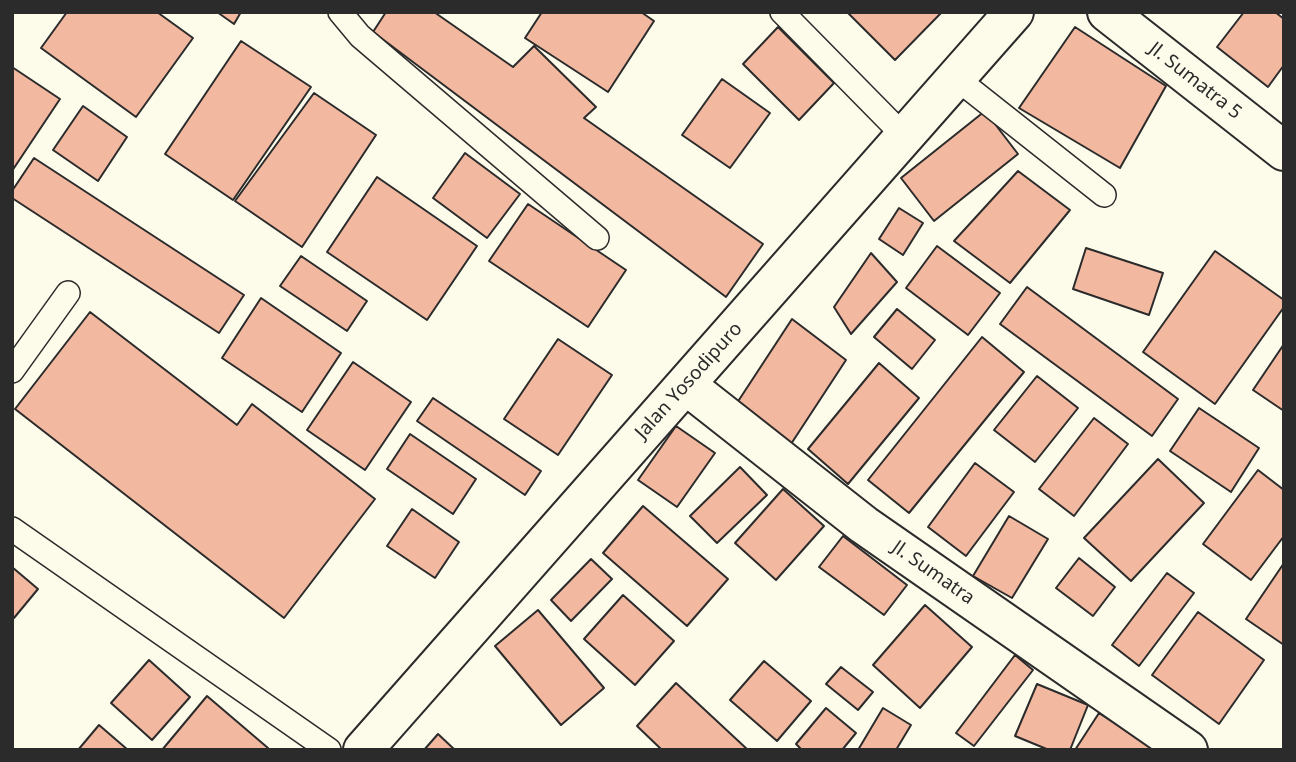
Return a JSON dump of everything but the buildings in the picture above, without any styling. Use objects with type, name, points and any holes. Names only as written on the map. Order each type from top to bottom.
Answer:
[{"type":"main road","name":"Jl. Sumatra 5","points":[[1107,12],[1284,151]]},
{"type":"main road","name":"Jalan Yosodipuro","points":[[363,750],[905,137],[956,78],[1003,16]]},
{"type":"main road","name":"Jl. Sumatra","points":[[686,385],[864,525],[1188,750]]},
{"type":"lane","points":[[340,12],[360,36],[597,238]]},
{"type":"lane","points":[[782,12],[905,137]]},
{"type":"lane","points":[[956,78],[1104,195]]},
{"type":"lane","points":[[12,371],[68,293]]},
{"type":"lane","points":[[12,529],[329,750]]}]
